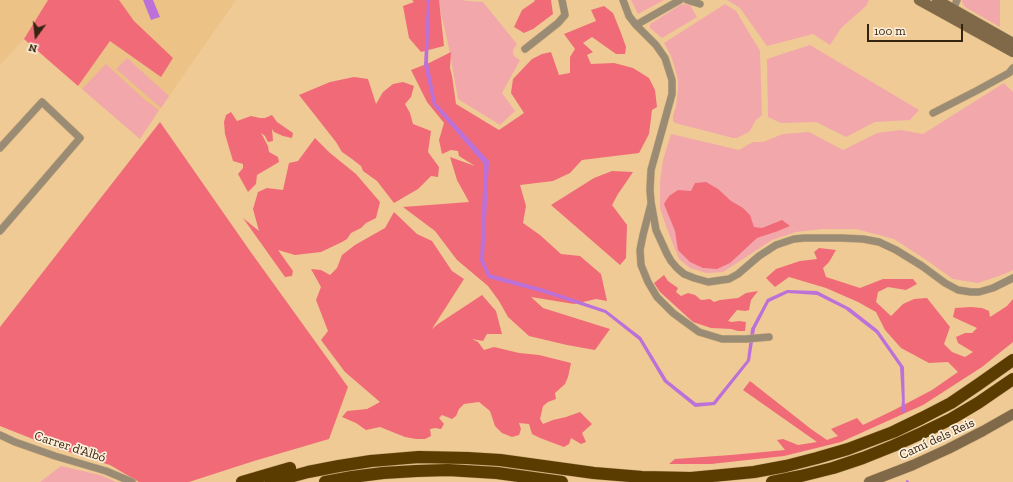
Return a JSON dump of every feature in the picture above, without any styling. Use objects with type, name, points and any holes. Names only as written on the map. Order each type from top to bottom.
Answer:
[{"type":"highway","points":[[848,449],[876,432],[920,413],[948,398],[1013,352]]},
{"type":"highway","points":[[271,482],[308,472],[339,466],[363,462],[419,457],[452,457],[500,460],[586,472],[658,478],[691,478],[738,474],[770,469],[848,449],[893,432],[936,411],[969,391],[1013,360]]},
{"type":"highway","points":[[772,482],[827,469],[878,452],[922,434],[983,400],[1013,379]]},
{"type":"highway","points":[[878,452],[912,444],[925,438],[1013,388]]},
{"type":"highway","points":[[242,482],[295,467],[339,466]]},
{"type":"highway","points":[[326,482],[362,476],[437,470],[513,475],[562,482]]},
{"type":"highway","points":[[370,482],[400,472]]},
{"type":"street","points":[[525,49],[558,23],[565,15],[562,0]]},
{"type":"street","points":[[623,0],[629,16],[656,45],[665,58],[672,80],[672,94],[652,170],[650,190],[656,230],[671,262],[684,274],[708,282],[729,279],[738,274],[759,256],[786,241],[804,238],[853,238],[879,242],[896,250],[922,266],[945,283],[965,291],[978,292],[986,290],[1013,278]]},
{"type":"street","points":[[636,25],[680,0]]},
{"type":"street","points":[[687,0],[700,4]]},
{"type":"street","points":[[919,0],[1013,52]]},
{"type":"street","points":[[937,0],[955,5],[1013,43]]},
{"type":"street","points":[[933,113],[1009,73],[1013,68]]},
{"type":"street","points":[[0,231],[80,138],[42,102],[2,143]]},
{"type":"street","points":[[651,202],[640,250],[641,265],[648,282],[657,296],[673,313],[699,332],[722,339],[746,339],[768,336]]},
{"type":"street","points":[[643,235],[656,230]]},
{"type":"street","name":"Camí dels Reis","points":[[869,482],[948,450],[1013,414]]},
{"type":"street","name":"Carrer d'Albó","points":[[0,435],[55,456],[106,471],[132,482]]},
{"type":"shaded area","points":[[0,0],[236,0],[140,139],[24,39],[0,65]]},
{"type":"shaded area","points":[[48,0],[119,0],[134,21],[173,58],[161,77],[110,41],[78,86],[24,39]]},
{"type":"shaded area","points":[[143,0],[153,0],[160,17],[151,20]]},
{"type":"shaded area","points":[[412,0],[439,0],[444,46],[421,52],[409,38],[403,6],[414,2]]},
{"type":"shaded area","points":[[425,0],[430,0],[428,62],[436,103],[489,161],[484,260],[490,274],[544,289],[606,310],[641,337],[667,380],[696,403],[713,402],[747,360],[751,329],[767,299],[787,290],[817,291],[850,308],[878,330],[904,367],[905,412],[901,413],[902,400],[900,367],[876,333],[845,309],[817,295],[788,293],[769,302],[755,329],[750,361],[715,405],[695,407],[664,382],[639,340],[605,313],[544,293],[488,278],[480,261],[484,164],[433,105],[424,65],[427,2]]},
{"type":"shaded area","points":[[438,0],[483,2],[517,44],[513,50],[513,53],[515,57],[520,60],[502,93],[515,111],[500,125],[458,99],[449,48]]},
{"type":"shaded area","points":[[534,0],[551,0],[553,14],[533,29],[524,33],[514,27],[522,10],[535,1]]},
{"type":"shaded area","points":[[631,0],[664,0],[638,14]]},
{"type":"shaded area","points":[[727,0],[869,0],[866,6],[841,28],[830,45],[813,34],[767,46],[740,8]]},
{"type":"shaded area","points":[[962,0],[1000,0],[1000,27],[965,7]]},
{"type":"shaded area","points":[[682,4],[690,5],[697,17],[662,38],[650,28],[650,24]]},
{"type":"shaded area","points":[[725,4],[736,11],[760,51],[762,115],[756,120],[749,132],[737,138],[675,123],[673,121],[676,107],[678,80],[671,56],[664,43]]},
{"type":"shaded area","points":[[604,6],[613,13],[626,47],[625,54],[616,54],[592,37],[583,43],[593,52],[587,55],[591,64],[614,63],[633,68],[649,78],[655,90],[657,107],[652,110],[649,134],[639,153],[582,160],[570,173],[553,181],[520,185],[526,206],[523,223],[540,235],[561,254],[580,256],[601,274],[607,301],[596,299],[574,304],[531,297],[543,308],[610,329],[595,350],[529,336],[508,317],[488,286],[457,260],[435,231],[403,207],[469,202],[457,180],[450,157],[475,166],[459,156],[458,151],[451,150],[442,154],[439,140],[444,123],[427,102],[411,70],[451,52],[450,68],[456,104],[499,130],[524,113],[511,93],[513,79],[532,59],[542,54],[551,52],[559,75],[570,73],[570,57],[575,49],[564,34],[596,21],[591,10]]},
{"type":"shaded area","points":[[810,45],[919,110],[910,120],[875,122],[846,137],[816,122],[781,123],[768,117],[767,59]]},
{"type":"shaded area","points":[[127,58],[169,96],[161,108],[116,69]]},
{"type":"shaded area","points":[[106,64],[145,100],[159,110],[140,139],[82,89]]},
{"type":"shaded area","points":[[354,77],[368,79],[376,104],[383,92],[393,84],[403,82],[414,86],[411,97],[405,104],[410,113],[413,124],[431,131],[428,152],[439,167],[438,177],[431,176],[418,189],[394,203],[377,181],[363,171],[361,166],[342,152],[336,142],[299,95],[330,82]]},
{"type":"shaded area","points":[[1004,83],[1013,92],[1013,270],[978,283],[953,279],[894,239],[856,229],[822,229],[796,232],[772,240],[723,272],[706,273],[690,268],[679,259],[660,208],[660,182],[663,160],[671,134],[739,150],[753,142],[763,142],[783,134],[809,132],[843,150],[877,133],[901,130],[923,134]]},
{"type":"shaded area","points":[[231,112],[237,121],[251,116],[265,118],[272,115],[277,122],[293,133],[292,138],[274,132],[272,129],[273,141],[268,142],[265,136],[261,133],[268,146],[269,152],[278,157],[279,162],[257,175],[256,184],[248,192],[238,174],[243,168],[243,164],[233,161],[225,134],[224,122],[226,115]]},
{"type":"shaded area","points":[[160,122],[250,251],[348,387],[329,439],[189,482],[139,482],[110,465],[53,447],[0,426],[0,327]]},
{"type":"shaded area","points":[[315,138],[330,153],[356,174],[380,202],[376,218],[351,233],[347,239],[321,252],[295,255],[278,250],[293,271],[292,276],[285,277],[243,218],[259,231],[253,209],[258,192],[267,188],[283,190],[289,163],[298,161]]},
{"type":"shaded area","points":[[612,171],[633,172],[612,205],[627,225],[626,258],[620,265],[551,205],[594,178]]},
{"type":"shaded area","points":[[706,182],[743,208],[750,215],[754,227],[762,228],[782,220],[790,226],[757,238],[730,263],[717,269],[703,268],[690,262],[678,250],[675,231],[664,204],[669,196],[678,190],[691,191],[695,183]]},
{"type":"shaded area","points":[[394,212],[417,234],[432,241],[452,271],[464,279],[432,329],[482,295],[496,311],[502,334],[487,334],[483,341],[472,339],[478,342],[484,350],[494,347],[519,353],[539,355],[571,363],[565,384],[555,393],[556,399],[543,406],[540,419],[543,424],[580,412],[592,424],[582,433],[586,442],[581,444],[571,438],[569,444],[564,447],[532,434],[529,424],[519,423],[521,429],[519,435],[512,437],[502,433],[495,426],[490,411],[479,402],[464,404],[459,409],[456,416],[452,419],[442,415],[439,418],[444,424],[441,429],[430,429],[431,436],[425,439],[405,437],[380,427],[366,430],[356,423],[342,417],[347,411],[367,409],[380,402],[345,372],[321,340],[328,331],[316,300],[321,287],[311,269],[321,270],[330,275],[337,268],[342,255],[355,245],[385,228]]},
{"type":"shaded area","points":[[819,248],[836,250],[829,262],[823,268],[826,277],[860,288],[883,279],[913,279],[917,284],[906,290],[888,287],[878,292],[876,302],[891,316],[903,304],[914,299],[927,298],[950,327],[944,344],[952,352],[965,357],[973,352],[958,343],[956,337],[965,333],[972,333],[977,328],[953,317],[955,308],[982,308],[989,311],[990,317],[1007,306],[1013,299],[1013,342],[982,367],[923,405],[841,442],[784,456],[711,464],[669,464],[675,459],[785,450],[777,440],[783,439],[798,445],[817,442],[743,390],[750,381],[827,440],[838,436],[831,429],[857,418],[863,425],[932,390],[958,372],[948,362],[929,363],[901,348],[885,330],[876,312],[858,302],[826,288],[789,277],[775,287],[766,278],[776,269],[800,261],[817,259],[814,252]]},
{"type":"shaded area","points":[[664,275],[668,281],[678,288],[676,292],[681,296],[688,293],[695,295],[701,300],[710,299],[714,302],[738,298],[746,293],[758,291],[751,300],[749,310],[737,310],[728,321],[746,322],[745,331],[711,328],[693,322],[660,292],[654,283]]},
{"type":"shaded area","points":[[61,466],[100,475],[116,482],[40,482]]}]
